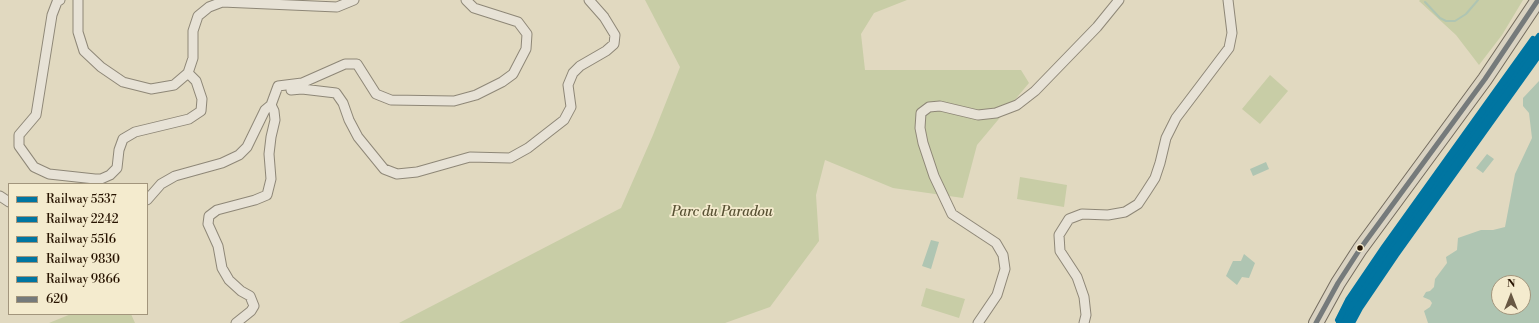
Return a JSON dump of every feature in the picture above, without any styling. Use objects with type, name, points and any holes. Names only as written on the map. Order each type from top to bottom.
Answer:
[{"type":"main road","points":[[1316,323],[1338,283],[1360,249],[1492,69],[1538,0]]},
{"type":"main road","points":[[1321,323],[1342,285],[1364,251],[1420,177],[1539,8]]},
{"type":"street","points":[[60,0],[57,2],[52,15],[36,115],[19,135],[19,146],[34,168],[49,174],[101,180],[110,176],[117,168],[119,150],[123,139],[135,132],[189,119],[201,111],[202,99],[196,81],[188,73]]},
{"type":"street","points":[[78,0],[78,32],[84,51],[101,68],[123,82],[151,90],[174,86],[188,73],[193,58],[193,30],[198,16],[209,7],[222,2],[337,7],[354,0]]},
{"type":"street","points":[[148,199],[161,184],[175,176],[222,164],[239,155],[247,147],[265,110],[271,105],[276,96],[278,86],[302,83],[345,64],[357,64],[376,94],[391,100],[454,101],[476,95],[502,82],[513,74],[526,49],[526,34],[518,22],[474,8],[466,0]]},
{"type":"street","points":[[276,96],[285,91],[302,89],[336,94],[343,103],[349,120],[358,137],[384,169],[397,174],[417,172],[470,157],[510,158],[528,148],[564,120],[571,107],[568,85],[573,73],[580,66],[606,51],[614,44],[615,35],[604,17],[589,0]]},
{"type":"street","points":[[978,323],[997,295],[1005,269],[1003,255],[996,243],[952,214],[934,176],[925,149],[920,128],[921,113],[929,107],[940,106],[978,115],[996,113],[1017,105],[1035,91],[1092,32],[1119,0]]},
{"type":"street","points":[[1084,323],[1086,315],[1084,297],[1077,277],[1060,251],[1059,235],[1069,219],[1082,214],[1108,215],[1125,212],[1138,204],[1154,178],[1160,163],[1166,138],[1176,118],[1229,48],[1232,33],[1228,0]]},
{"type":"street","points":[[236,323],[251,311],[254,306],[250,296],[241,291],[229,280],[222,268],[218,246],[208,224],[209,216],[217,210],[256,200],[267,195],[271,179],[269,154],[275,120],[274,111],[271,105]]},
{"type":"green space","name":"Parc du Paradou","points":[[645,0],[907,0],[874,13],[861,34],[865,70],[1021,70],[1029,83],[977,145],[963,198],[893,188],[825,160],[816,195],[819,241],[770,307],[725,323],[399,323],[621,208],[653,135],[680,67]]},
{"type":"green space","points":[[1523,0],[1502,35],[1479,65],[1456,35],[1419,1]]},
{"type":"green space","points":[[1270,75],[1288,91],[1260,124],[1242,109]]},
{"type":"green space","points":[[1020,177],[1067,185],[1064,207],[1017,199]]},
{"type":"green space","points":[[926,288],[965,299],[959,318],[921,306]]},
{"type":"green space","points":[[69,315],[131,315],[135,323],[49,323]]},
{"type":"shaded area","points":[[1539,81],[1539,323],[1428,323],[1424,311],[1430,307],[1432,303],[1430,300],[1423,297],[1426,292],[1430,291],[1434,287],[1435,279],[1447,263],[1446,257],[1457,250],[1458,238],[1481,230],[1493,230],[1505,227],[1515,174],[1532,138],[1529,113],[1523,106],[1523,98]]},
{"type":"shaded area","points":[[1487,154],[1494,159],[1483,173],[1476,168]]},
{"type":"shaded area","points":[[1266,162],[1269,169],[1253,176],[1250,169]]},
{"type":"shaded area","points":[[931,240],[939,242],[931,269],[922,266]]},
{"type":"shaded area","points":[[1244,254],[1255,263],[1249,278],[1242,277],[1237,285],[1226,276],[1233,261],[1241,261]]},
{"type":"waterway","points":[[1425,2],[1440,18],[1446,21],[1455,21],[1466,14],[1478,0]]},
{"type":"rail line","name":"5537","points":[[1339,323],[1351,302],[1387,248],[1539,36]]},
{"type":"rail line","name":"9866","points":[[1338,320],[1348,300],[1384,247],[1533,39]]},
{"type":"rail line","name":"2242","points":[[1344,323],[1354,304],[1390,251],[1539,43]]},
{"type":"rail line","name":"9830","points":[[1347,323],[1393,252],[1539,48]]},
{"type":"rail line","name":"5516","points":[[1352,323],[1360,308],[1396,255],[1539,55]]},
{"type":"transit line","name":"620","points":[[1316,323],[1338,283],[1360,249],[1485,79],[1538,0]]}]
